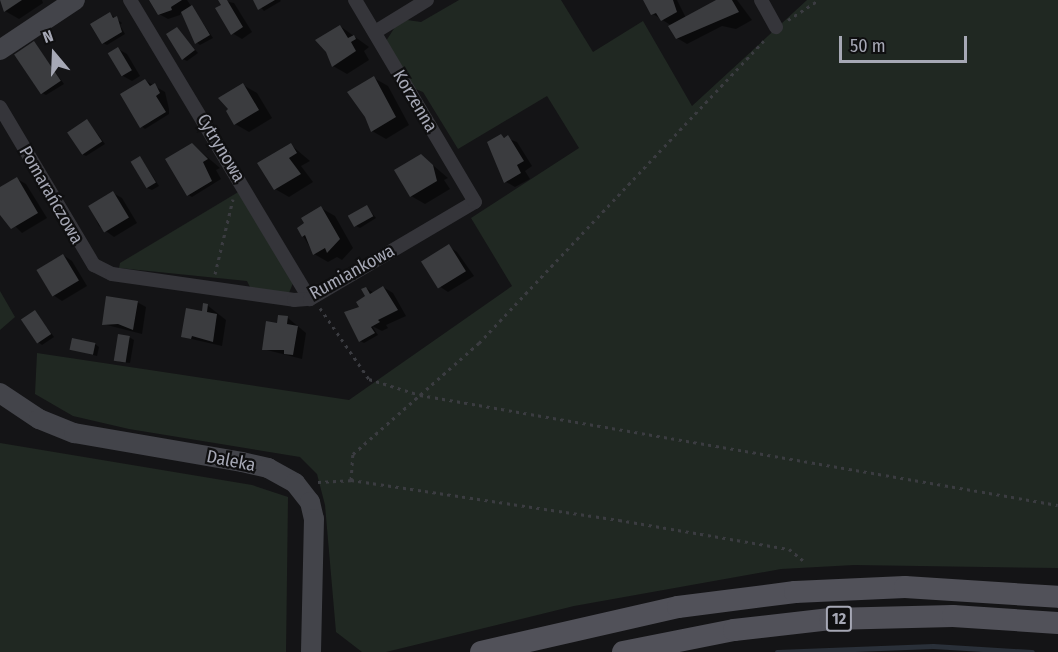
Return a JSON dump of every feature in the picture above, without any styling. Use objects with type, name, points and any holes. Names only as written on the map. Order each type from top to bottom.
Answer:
[{"type":"main road","name":"12","points":[[481,652],[678,607],[795,592],[914,587],[1058,597]]},
{"type":"main road","name":"12","points":[[623,652],[734,630],[830,619],[965,616],[1058,623]]},
{"type":"street","name":"Cytrynowa","points":[[130,0],[239,177],[310,299]]},
{"type":"street","name":"Korzenna","points":[[355,0],[475,202]]},
{"type":"street","points":[[375,32],[428,0]]},
{"type":"street","points":[[761,0],[776,27]]},
{"type":"street","points":[[0,50],[67,2]]},
{"type":"street","name":"Pomarańczowa","points":[[0,107],[87,257],[112,274]]},
{"type":"street","name":"Rumiankowa","points":[[112,274],[294,300],[310,299],[475,202]]},
{"type":"street","name":"Daleka","points":[[0,393],[39,419],[74,433],[242,462],[268,468],[295,483]]},
{"type":"street","points":[[295,483],[304,492],[314,519],[312,652]]},
{"type":"path","points":[[351,480],[353,454],[479,343],[776,27],[819,0]]},
{"type":"path","points":[[211,288],[239,177]]},
{"type":"path","points":[[310,299],[328,316],[369,379],[420,395],[1058,504]]},
{"type":"path","points":[[295,483],[351,480],[789,549],[807,563]]},
{"type":"shaded area","points":[[459,0],[561,0],[593,52],[643,21],[692,106],[807,0],[1058,0],[1058,568],[854,565],[781,569],[574,606],[386,652],[362,652],[336,632],[325,505],[317,474],[300,457],[129,429],[73,416],[35,394],[37,353],[349,400],[512,286],[471,218],[579,148],[547,96],[458,149],[423,92],[413,88],[386,41],[395,27],[407,20],[421,22]]},
{"type":"shaded area","points":[[240,191],[293,283],[289,293],[251,289],[247,281],[119,268],[120,263]]},
{"type":"shaded area","points":[[0,291],[15,317],[0,330]]},
{"type":"shaded area","points":[[0,443],[252,485],[288,497],[286,652],[0,652]]},
{"type":"building","points":[[0,0],[22,0],[4,12]]},
{"type":"building","points":[[149,0],[182,0],[171,7],[172,10],[158,15]]},
{"type":"building","points":[[218,0],[227,0],[243,27],[231,35],[215,8],[221,5]]},
{"type":"building","points":[[253,0],[275,0],[258,10]]},
{"type":"building","points":[[643,0],[673,0],[677,12],[661,21],[656,13],[651,15]]},
{"type":"building","points":[[716,0],[732,0],[739,12],[676,39],[668,26]]},
{"type":"building","points":[[192,5],[210,35],[195,44],[181,12]]},
{"type":"building","points":[[110,12],[113,18],[117,16],[122,32],[102,44],[90,24]]},
{"type":"building","points":[[340,25],[348,38],[354,35],[356,39],[351,42],[356,51],[332,67],[326,52],[315,40]]},
{"type":"building","points":[[177,27],[195,50],[182,60],[166,34]]},
{"type":"building","points":[[34,41],[61,81],[41,94],[14,54]]},
{"type":"building","points":[[118,47],[132,70],[122,76],[108,53]]},
{"type":"building","points":[[374,76],[396,117],[371,132],[365,117],[347,92]]},
{"type":"building","points":[[145,79],[150,86],[155,83],[160,93],[156,96],[166,112],[140,128],[120,94]]},
{"type":"building","points":[[243,83],[259,110],[234,125],[226,111],[228,109],[218,98]]},
{"type":"building","points":[[87,119],[102,141],[82,155],[67,132]]},
{"type":"building","points":[[501,134],[504,138],[508,135],[524,161],[517,165],[521,173],[504,183],[487,142]]},
{"type":"building","points":[[192,143],[208,159],[203,162],[212,181],[187,196],[165,159]]},
{"type":"building","points":[[291,143],[297,153],[289,158],[301,174],[274,190],[257,163]]},
{"type":"building","points":[[421,154],[433,165],[437,181],[410,197],[394,170]]},
{"type":"building","points":[[140,156],[156,183],[147,188],[131,162]]},
{"type":"building","points":[[17,177],[38,213],[11,229],[0,215],[0,187]]},
{"type":"building","points":[[113,191],[129,218],[104,233],[88,206]]},
{"type":"building","points":[[367,205],[373,216],[354,227],[348,216]]},
{"type":"building","points":[[321,206],[340,239],[327,253],[325,248],[313,255],[305,235],[302,237],[297,228],[304,223],[301,218]]},
{"type":"building","points":[[449,244],[466,271],[438,289],[421,261]]},
{"type":"building","points":[[63,254],[79,281],[52,297],[36,270]]},
{"type":"building","points":[[383,286],[398,310],[378,320],[380,322],[371,327],[375,333],[359,342],[344,312],[359,307],[356,302],[365,296],[361,289],[366,287],[370,294]]},
{"type":"building","points":[[106,296],[138,301],[133,330],[118,324],[102,325]]},
{"type":"building","points":[[203,303],[208,304],[207,312],[217,314],[213,342],[192,336],[191,339],[181,337],[186,308],[202,311]]},
{"type":"building","points":[[35,310],[51,334],[37,344],[21,320]]},
{"type":"building","points":[[278,315],[288,316],[287,324],[298,326],[293,355],[284,354],[284,350],[262,350],[266,321],[277,323]]},
{"type":"building","points":[[118,334],[130,336],[126,363],[114,361]]},
{"type":"building","points":[[72,338],[95,343],[93,355],[70,350]]},
{"type":"waterway","points":[[777,652],[933,646],[1032,652]]}]
